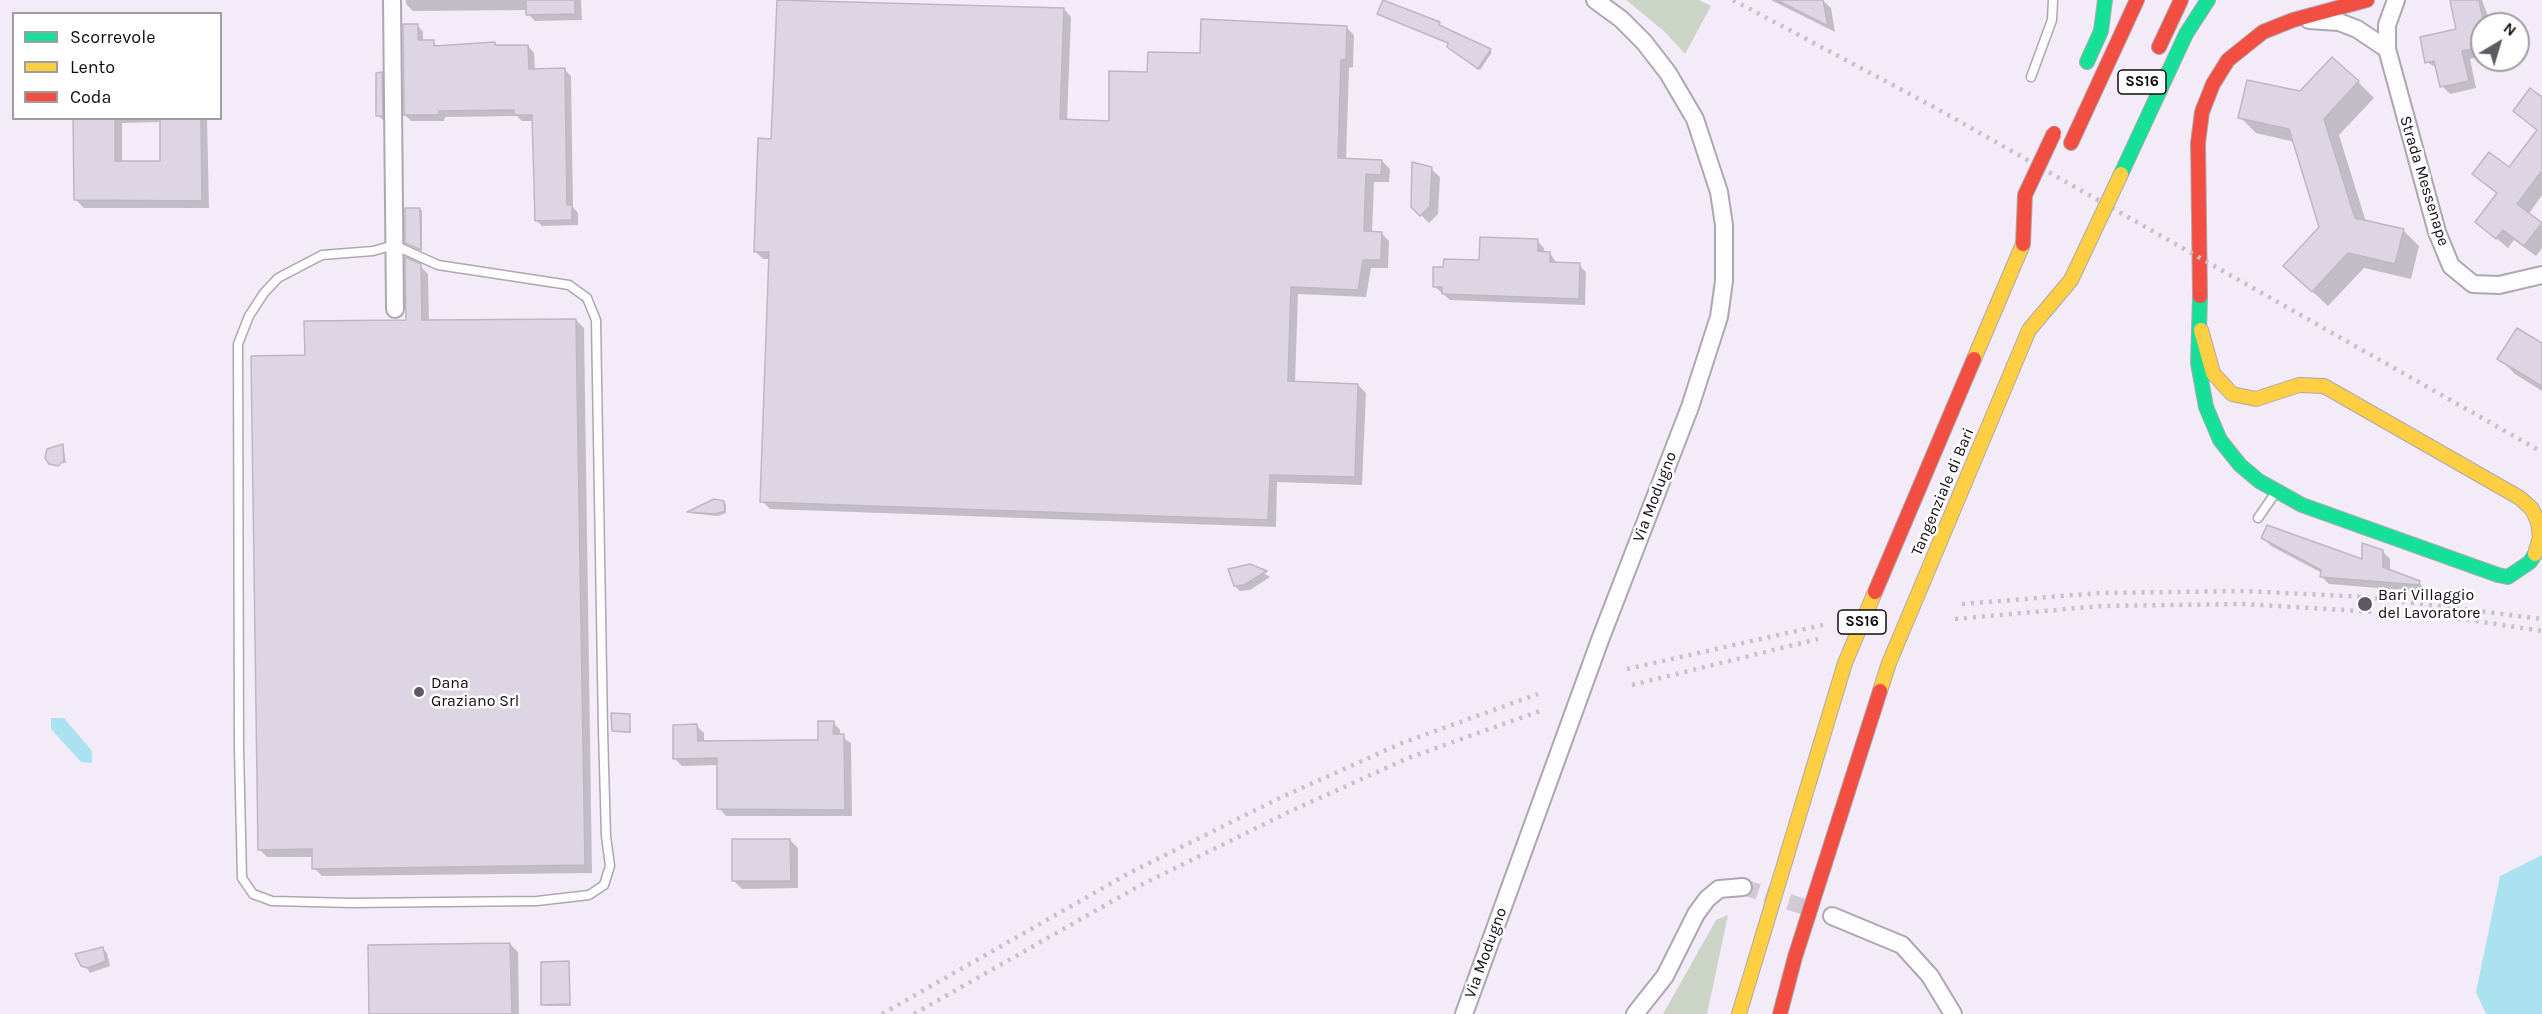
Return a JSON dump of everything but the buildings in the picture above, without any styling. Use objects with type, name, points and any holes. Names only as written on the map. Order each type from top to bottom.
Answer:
[{"type":"main road","points":[[2082,72],[2101,31],[2105,0]]},
{"type":"main road","name":"SS16","points":[[2069,148],[2137,0]]},
{"type":"main road","name":"SS16","points":[[2152,62],[2181,0]]},
{"type":"main road","points":[[2029,330],[2072,280],[2186,34],[2208,0]]},
{"type":"main road","points":[[2201,330],[2213,373],[2232,394],[2256,399],[2310,384],[2336,391],[2520,498],[2532,509],[2540,537],[2538,549],[2530,562],[2508,577],[2498,575],[2302,505],[2276,492],[2240,465],[2220,440],[2212,424],[2200,384],[2198,142],[2202,112],[2213,84],[2228,60],[2263,32],[2293,20],[2367,0]]},
{"type":"main road","points":[[2024,244],[2025,195],[2057,128]]},
{"type":"main road","name":"Tangenziale di Bari","points":[[1739,1014],[1845,663],[2038,213]]},
{"type":"main road","name":"Tangenziale di Bari","points":[[1780,1014],[1795,957],[1889,663],[2052,278]]},
{"type":"main road","points":[[1795,957],[1800,1000]]},
{"type":"street","points":[[392,0],[395,309]]},
{"type":"street","name":"Via Modugno","points":[[1464,1014],[1600,640],[1690,407],[1719,317],[1724,281],[1724,225],[1719,192],[1695,119],[1668,73],[1644,42],[1621,19],[1594,0]]},
{"type":"street","name":"Strada Messenape","points":[[2396,0],[2387,25],[2387,49],[2437,232],[2451,266],[2473,284],[2499,285],[2542,275]]},
{"type":"street","points":[[2293,20],[2339,21],[2357,29],[2387,49]]},
{"type":"street","points":[[1635,1014],[1665,976],[1696,914],[1707,898],[1719,889],[1743,887]]},
{"type":"street","points":[[1832,916],[1902,945],[1930,976],[1953,1014]]},
{"type":"lane","points":[[2031,77],[2052,20],[2053,0]]},
{"type":"lane","points":[[394,245],[438,265],[569,285],[587,298],[596,320],[603,741],[606,836],[610,866],[604,885],[589,896],[492,901],[352,903],[272,901],[253,894],[242,878],[239,750],[238,344],[249,316],[264,292],[285,273],[322,255],[373,251],[394,245]]},
{"type":"lane","points":[[2258,518],[2276,492]]},
{"type":"shaded area","points":[[1626,0],[1699,0],[1711,6],[1685,54],[1664,31]]},
{"type":"shaded area","points":[[1728,915],[1707,1014],[1663,1014],[1716,920]]},
{"type":"water","points":[[51,718],[64,718],[92,751],[92,763],[81,762],[51,729]]},
{"type":"water","points":[[2542,855],[2542,1014],[2486,1014],[2476,992],[2500,876]]},
{"type":"tunnel","points":[[1743,887],[1817,911]]},
{"type":"railway","points":[[1733,0],[1934,107],[2542,452]]},
{"type":"railway","points":[[1962,604],[2099,593],[2244,591],[2366,597],[2542,619]]},
{"type":"railway","points":[[1955,619],[2100,606],[2245,604],[2443,616],[2542,631]]},
{"type":"railway","points":[[1627,669],[1823,625]]},
{"type":"railway","points":[[1632,685],[1818,639]]},
{"type":"railway","points":[[882,1014],[1131,872],[1284,796],[1402,743],[1538,694]]},
{"type":"railway","points":[[914,1014],[1139,886],[1291,811],[1408,758],[1543,710]]},
{"type":"traffic: fast","points":[[2087,62],[2101,31],[2105,0]]},
{"type":"traffic: fast","points":[[2121,174],[2186,34],[2208,0]]},
{"type":"traffic: fast","points":[[2200,296],[2198,363],[2206,407],[2220,440],[2240,465],[2259,481],[2302,505],[2498,575],[2508,577],[2530,562],[2535,554]]},
{"type":"traffic: slow","points":[[2029,330],[2071,280],[2121,174]]},
{"type":"traffic: slow","points":[[1974,359],[2023,244]]},
{"type":"traffic: slow","points":[[1880,691],[1889,663],[2029,330]]},
{"type":"traffic: slow","points":[[2201,330],[2213,373],[2232,394],[2256,399],[2299,385],[2324,386],[2520,498],[2532,509],[2538,522],[2540,537],[2535,554]]},
{"type":"traffic: slow","points":[[1739,1014],[1845,663],[1875,592]]},
{"type":"traffic: jam","points":[[2071,143],[2137,0]]},
{"type":"traffic: jam","points":[[2159,47],[2181,0]]},
{"type":"traffic: jam","points":[[2200,296],[2198,143],[2202,112],[2213,84],[2228,60],[2263,32],[2293,20],[2367,0]]},
{"type":"traffic: jam","points":[[2023,244],[2025,195],[2054,133]]},
{"type":"traffic: jam","points":[[1875,592],[1974,359]]},
{"type":"traffic: jam","points":[[1780,1014],[1795,957],[1880,691]]},
{"type":"place","name":"Bari Villaggio del Lavoratore","points":[[2365,604]]},
{"type":"place","name":"Dana Graziano Srl","points":[[419,692]]}]
